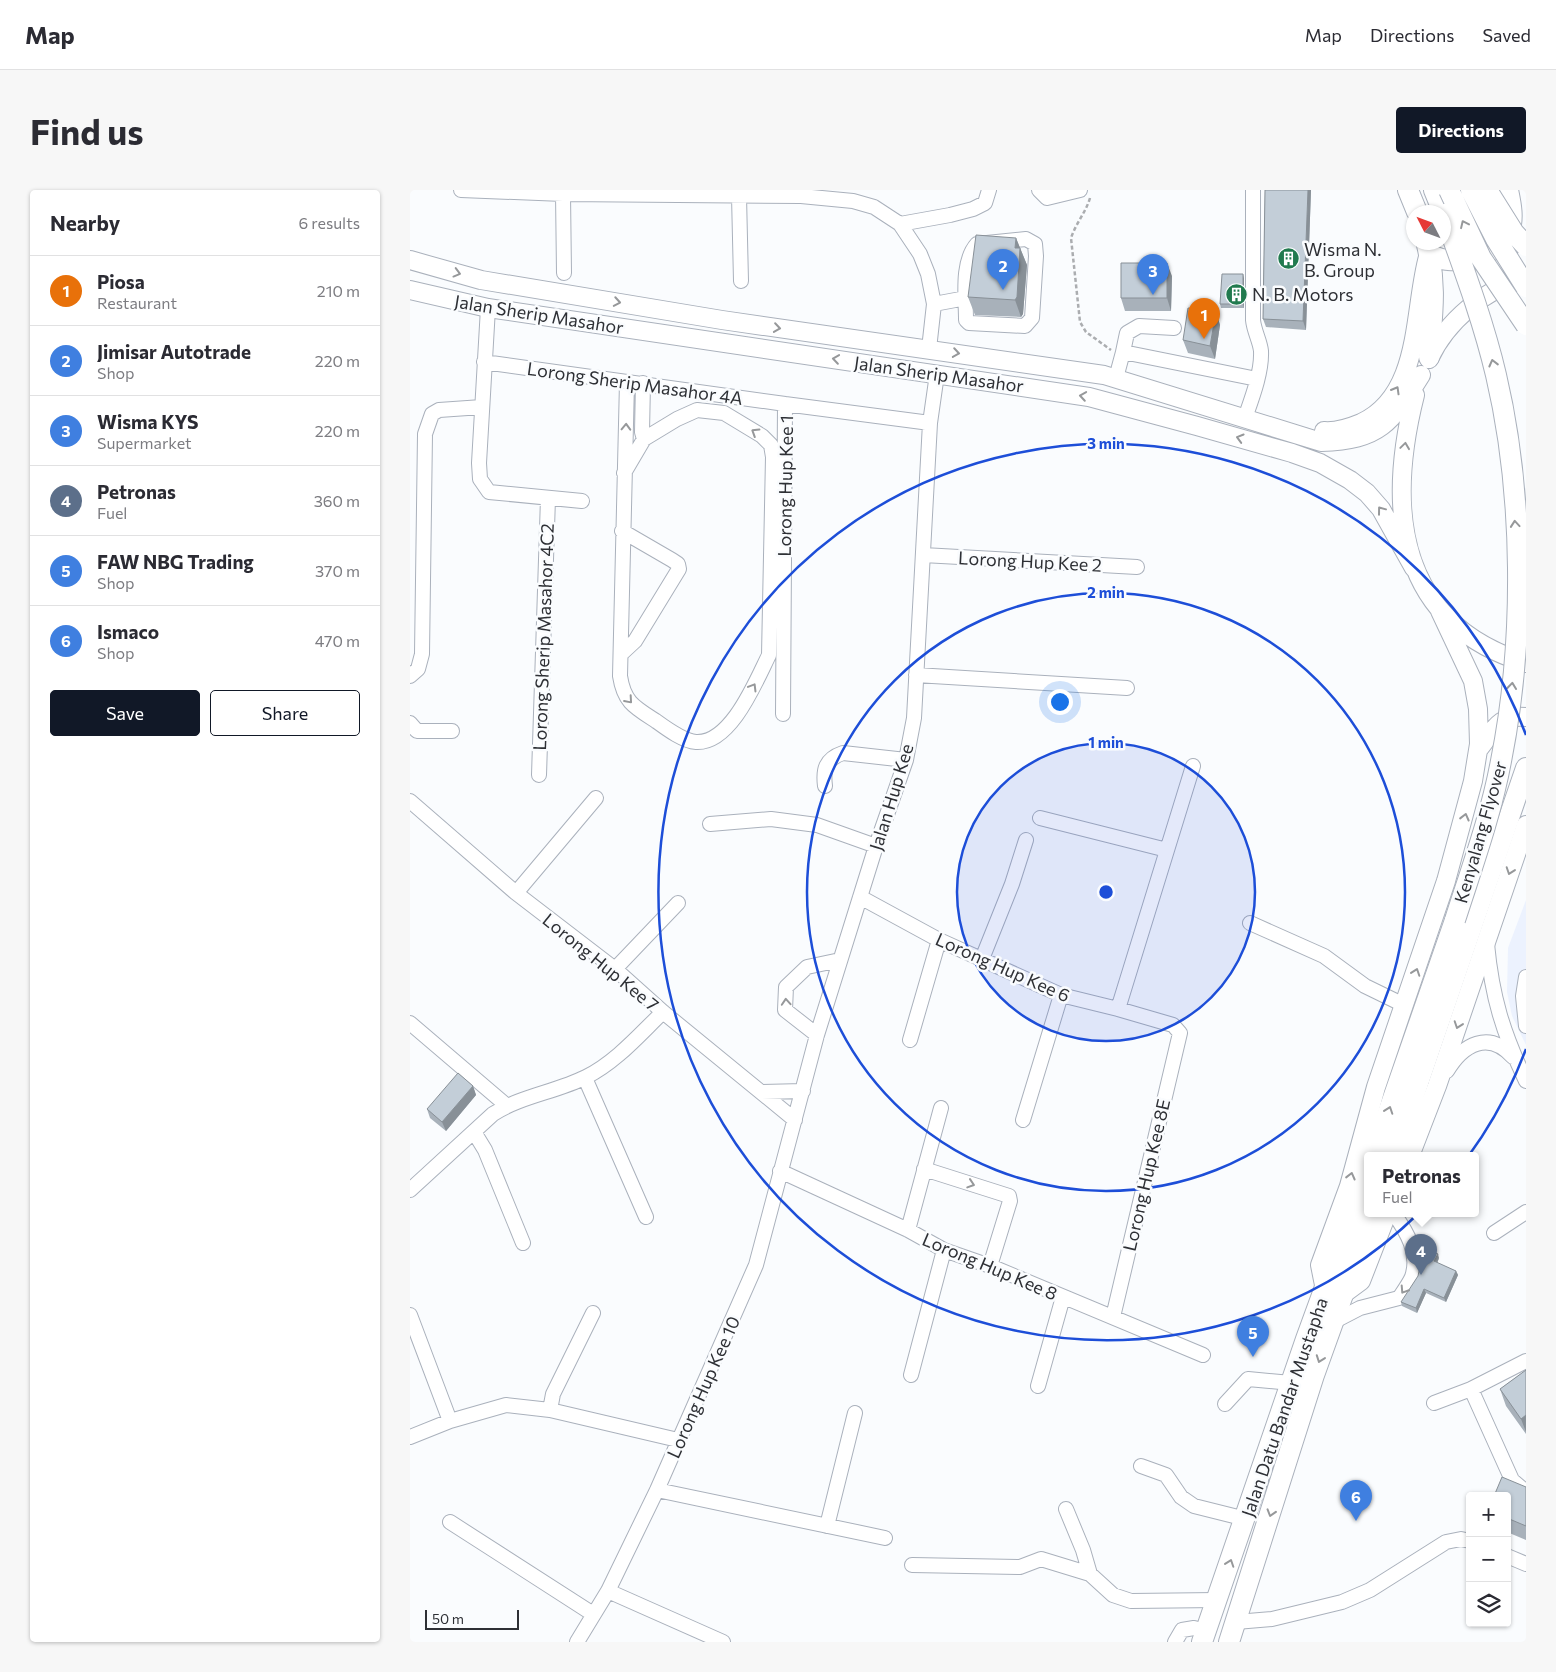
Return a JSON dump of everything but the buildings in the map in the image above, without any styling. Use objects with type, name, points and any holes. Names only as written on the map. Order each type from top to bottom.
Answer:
[{"type":"highway","points":[[1408,190],[1414,205]]},
{"type":"highway","name":"Kenyalang Flyover","points":[[1434,190],[1440,205]]},
{"type":"highway","points":[[1448,190],[1481,258],[1526,325]]},
{"type":"highway","points":[[1471,190],[1496,239],[1526,287]]},
{"type":"highway","points":[[1487,190],[1514,233],[1526,246]]},
{"type":"highway","points":[[1509,190],[1526,219]]},
{"type":"highway","points":[[1431,250],[1447,260],[1472,260],[1504,241],[1509,232],[1512,212],[1509,190]]},
{"type":"highway","name":"Kenyalang Flyover","points":[[1451,236],[1485,332],[1504,412],[1516,537],[1518,592],[1516,646],[1501,760],[1480,846],[1472,928]]},
{"type":"highway","points":[[1428,250],[1435,296],[1429,357]]},
{"type":"highway","name":"Kenyalang Flyover","points":[[1472,928],[1526,768]]},
{"type":"highway","points":[[1375,1152],[1472,928]]},
{"type":"highway","points":[[1394,1152],[1472,928]]},
{"type":"highway","name":"Jalan Datu Bandar Mustapha","points":[[1229,1642],[1314,1375],[1333,1322],[1334,1292],[1364,1183]]},
{"type":"highway","name":"Jalan Datu Bandar Mustapha","points":[[1204,1637],[1291,1383],[1371,1217]]},
{"type":"main road","points":[[1294,434],[1310,429],[1327,431],[1348,428],[1371,418],[1390,401],[1410,361],[1428,250]]},
{"type":"main road","name":"Jalan Sherip Masahor","points":[[410,260],[481,280],[722,320],[929,348],[1116,378],[1321,442],[1350,441],[1371,434],[1389,421],[1421,376]]},
{"type":"main road","points":[[1526,279],[1496,291],[1475,304],[1446,331],[1429,357],[1421,376],[1404,448],[1402,480],[1405,537],[1414,568],[1426,592],[1440,611],[1461,632],[1501,655],[1526,663]]},
{"type":"main road","name":"Jalan Sherip Masahor","points":[[410,290],[488,308],[1089,397],[1197,426],[1320,463],[1350,480],[1367,493],[1390,522],[1414,568]]},
{"type":"main road","points":[[1386,1217],[1361,1281],[1334,1292],[1320,1265],[1349,1186],[1374,1096],[1465,818],[1478,750],[1478,709],[1473,681],[1440,611]]},
{"type":"main road","points":[[1478,750],[1499,722],[1516,716],[1526,717]]},
{"type":"main road","points":[[1412,1152],[1437,1086],[1472,928],[1526,825]]},
{"type":"street","points":[[461,190],[563,194],[661,192],[739,196],[801,193],[854,200],[874,208],[900,224],[920,254],[928,274],[934,304],[929,348]]},
{"type":"street","points":[[900,224],[973,209],[985,203],[989,190]]},
{"type":"street","points":[[1039,190],[1047,198],[1080,190]]},
{"type":"street","points":[[1245,418],[1257,379],[1261,350],[1254,332],[1253,320],[1253,190]]},
{"type":"street","points":[[563,194],[564,273]]},
{"type":"street","points":[[739,196],[741,282]]},
{"type":"street","points":[[1026,239],[1035,244],[1036,256],[1032,318],[1030,323],[1025,326],[969,323],[966,320],[966,298],[968,257],[977,244],[1026,239]]},
{"type":"street","points":[[934,304],[966,298]]},
{"type":"street","points":[[488,308],[478,463],[480,479],[489,492],[582,501]]},
{"type":"street","points":[[1116,378],[1127,333],[1139,326],[1174,328]]},
{"type":"street","points":[[1123,355],[1257,379]]},
{"type":"street","name":"Lorong Sherip Masahor 4A","points":[[484,362],[785,404]]},
{"type":"street","name":"Jalan Hup Kee","points":[[795,1120],[817,1036],[840,960],[876,846],[906,760],[914,718],[930,423],[937,374]]},
{"type":"street","points":[[624,473],[644,439],[696,410],[711,410],[724,413],[762,436],[771,444],[773,457],[769,655],[761,673],[726,729],[708,740],[696,742],[684,738],[633,706],[624,696],[620,676],[622,532],[627,382]]},
{"type":"street","points":[[643,383],[642,432],[644,439]]},
{"type":"street","name":"Lorong Hup Kee 1","points":[[782,714],[785,404],[930,423]]},
{"type":"street","points":[[410,676],[418,669],[422,654],[425,434],[432,414],[439,410],[482,407]]},
{"type":"street","name":"Lorong Sherip Masahor 4C2","points":[[539,775],[548,498]]},
{"type":"street","points":[[621,654],[635,641],[679,570],[678,564],[672,560],[622,532]]},
{"type":"street","name":"Lorong Hup Kee 2","points":[[923,555],[1137,567]]},
{"type":"street","points":[[916,675],[1127,688]]},
{"type":"street","points":[[410,723],[417,731],[452,731]]},
{"type":"street","points":[[825,786],[824,772],[828,762],[842,753],[906,760]]},
{"type":"street","points":[[1118,1009],[1166,850],[1194,766]]},
{"type":"street","points":[[516,893],[596,798]]},
{"type":"street","name":"Lorong Hup Kee 7","points":[[410,801],[516,893],[615,969],[663,1012],[795,1120]]},
{"type":"street","points":[[1040,818],[1166,850]]},
{"type":"street","points":[[710,824],[771,820],[817,825],[876,846]]},
{"type":"street","points":[[982,959],[1012,884],[1026,840]]},
{"type":"street","name":"Lorong Hup Kee 6","points":[[860,897],[939,940],[1061,996],[1118,1009],[1173,1025],[1180,1033]]},
{"type":"street","points":[[615,969],[678,903]]},
{"type":"street","points":[[1250,923],[1324,956],[1365,986],[1404,1005]]},
{"type":"street","points":[[1472,928],[1494,1000],[1516,1062],[1526,1082]]},
{"type":"street","points":[[910,1040],[939,940]]},
{"type":"street","points":[[817,1036],[785,1010],[786,987],[807,967],[840,960]]},
{"type":"street","points":[[1526,977],[1523,996],[1526,1026]]},
{"type":"street","points":[[1023,1120],[1061,996]]},
{"type":"street","points":[[410,1190],[506,1105],[585,1078],[607,1065],[663,1012]]},
{"type":"street","points":[[410,1023],[506,1105]]},
{"type":"street","name":"Lorong Hup Kee 8E","points":[[1113,1317],[1180,1033]]},
{"type":"street","points":[[1437,1086],[1453,1060],[1461,1051],[1472,1045],[1482,1043],[1504,1047],[1516,1062]]},
{"type":"street","points":[[585,1078],[646,1217]]},
{"type":"street","points":[[761,1092],[803,1091]]},
{"type":"street","points":[[908,1230],[941,1108]]},
{"type":"street","name":"Lorong Hup Kee 10","points":[[577,1642],[608,1591],[657,1490],[744,1297],[756,1265],[795,1120]]},
{"type":"street","points":[[474,1132],[485,1150],[523,1243]]},
{"type":"street","points":[[924,1169],[1009,1196],[1010,1201],[990,1266]]},
{"type":"street","name":"Lorong Hup Kee 8","points":[[780,1172],[908,1230],[944,1250],[990,1266],[1203,1355]]},
{"type":"street","points":[[1494,1233],[1526,1212]]},
{"type":"street","points":[[1333,1322],[1360,1308],[1399,1298],[1412,1278],[1415,1256],[1407,1234],[1396,1217]]},
{"type":"street","points":[[911,1375],[944,1250]]},
{"type":"street","points":[[1038,1386],[1063,1297]]},
{"type":"street","points":[[550,1410],[552,1394],[592,1313]]},
{"type":"street","points":[[410,1315],[450,1421]]},
{"type":"street","points":[[1434,1403],[1471,1389],[1526,1361]]},
{"type":"street","points":[[1225,1404],[1248,1379],[1291,1383]]},
{"type":"street","points":[[1471,1389],[1512,1480],[1526,1492]]},
{"type":"street","points":[[410,1437],[450,1421],[506,1405],[550,1410],[678,1440]]},
{"type":"street","points":[[827,1526],[855,1413]]},
{"type":"street","points":[[1141,1466],[1166,1475],[1181,1497],[1194,1506],[1246,1519]]},
{"type":"street","points":[[657,1490],[884,1538]]},
{"type":"street","points":[[1066,1509],[1083,1550],[1090,1574]]},
{"type":"street","points":[[450,1522],[593,1614]]},
{"type":"street","points":[[1236,1622],[1272,1619],[1342,1602],[1370,1590],[1446,1542],[1461,1539],[1466,1540]]},
{"type":"street","points":[[1511,1558],[1526,1564]]},
{"type":"street","points":[[912,1565],[1020,1567],[1041,1559],[1090,1574],[1113,1595],[1131,1601],[1218,1600]]},
{"type":"street","points":[[608,1591],[723,1642]]},
{"type":"street","points":[[1175,1642],[1182,1630],[1194,1628],[1204,1637]]},
{"type":"path","points":[[1090,190],[1087,208],[1071,238],[1080,322],[1086,332],[1123,355]]},
{"type":"shaded area","points":[[1526,900],[1526,1045],[1512,1016],[1507,992],[1508,948]]},
{"type":"place","name":"Wisma N. B. Group","points":[[1288,259]]},
{"type":"place","name":"Jimisar Autotrade","points":[[1003,290]]},
{"type":"place","name":"N. B. Motors","points":[[1236,294]]},
{"type":"place","name":"Wisma KYS","points":[[1153,295]]},
{"type":"place","name":"Piosa","points":[[1204,339]]},
{"type":"place","name":"Petronas","points":[[1421,1275]]},
{"type":"place","name":"FAW NBG Trading","points":[[1253,1357]]},
{"type":"place","name":"Ismaco","points":[[1356,1521]]}]
